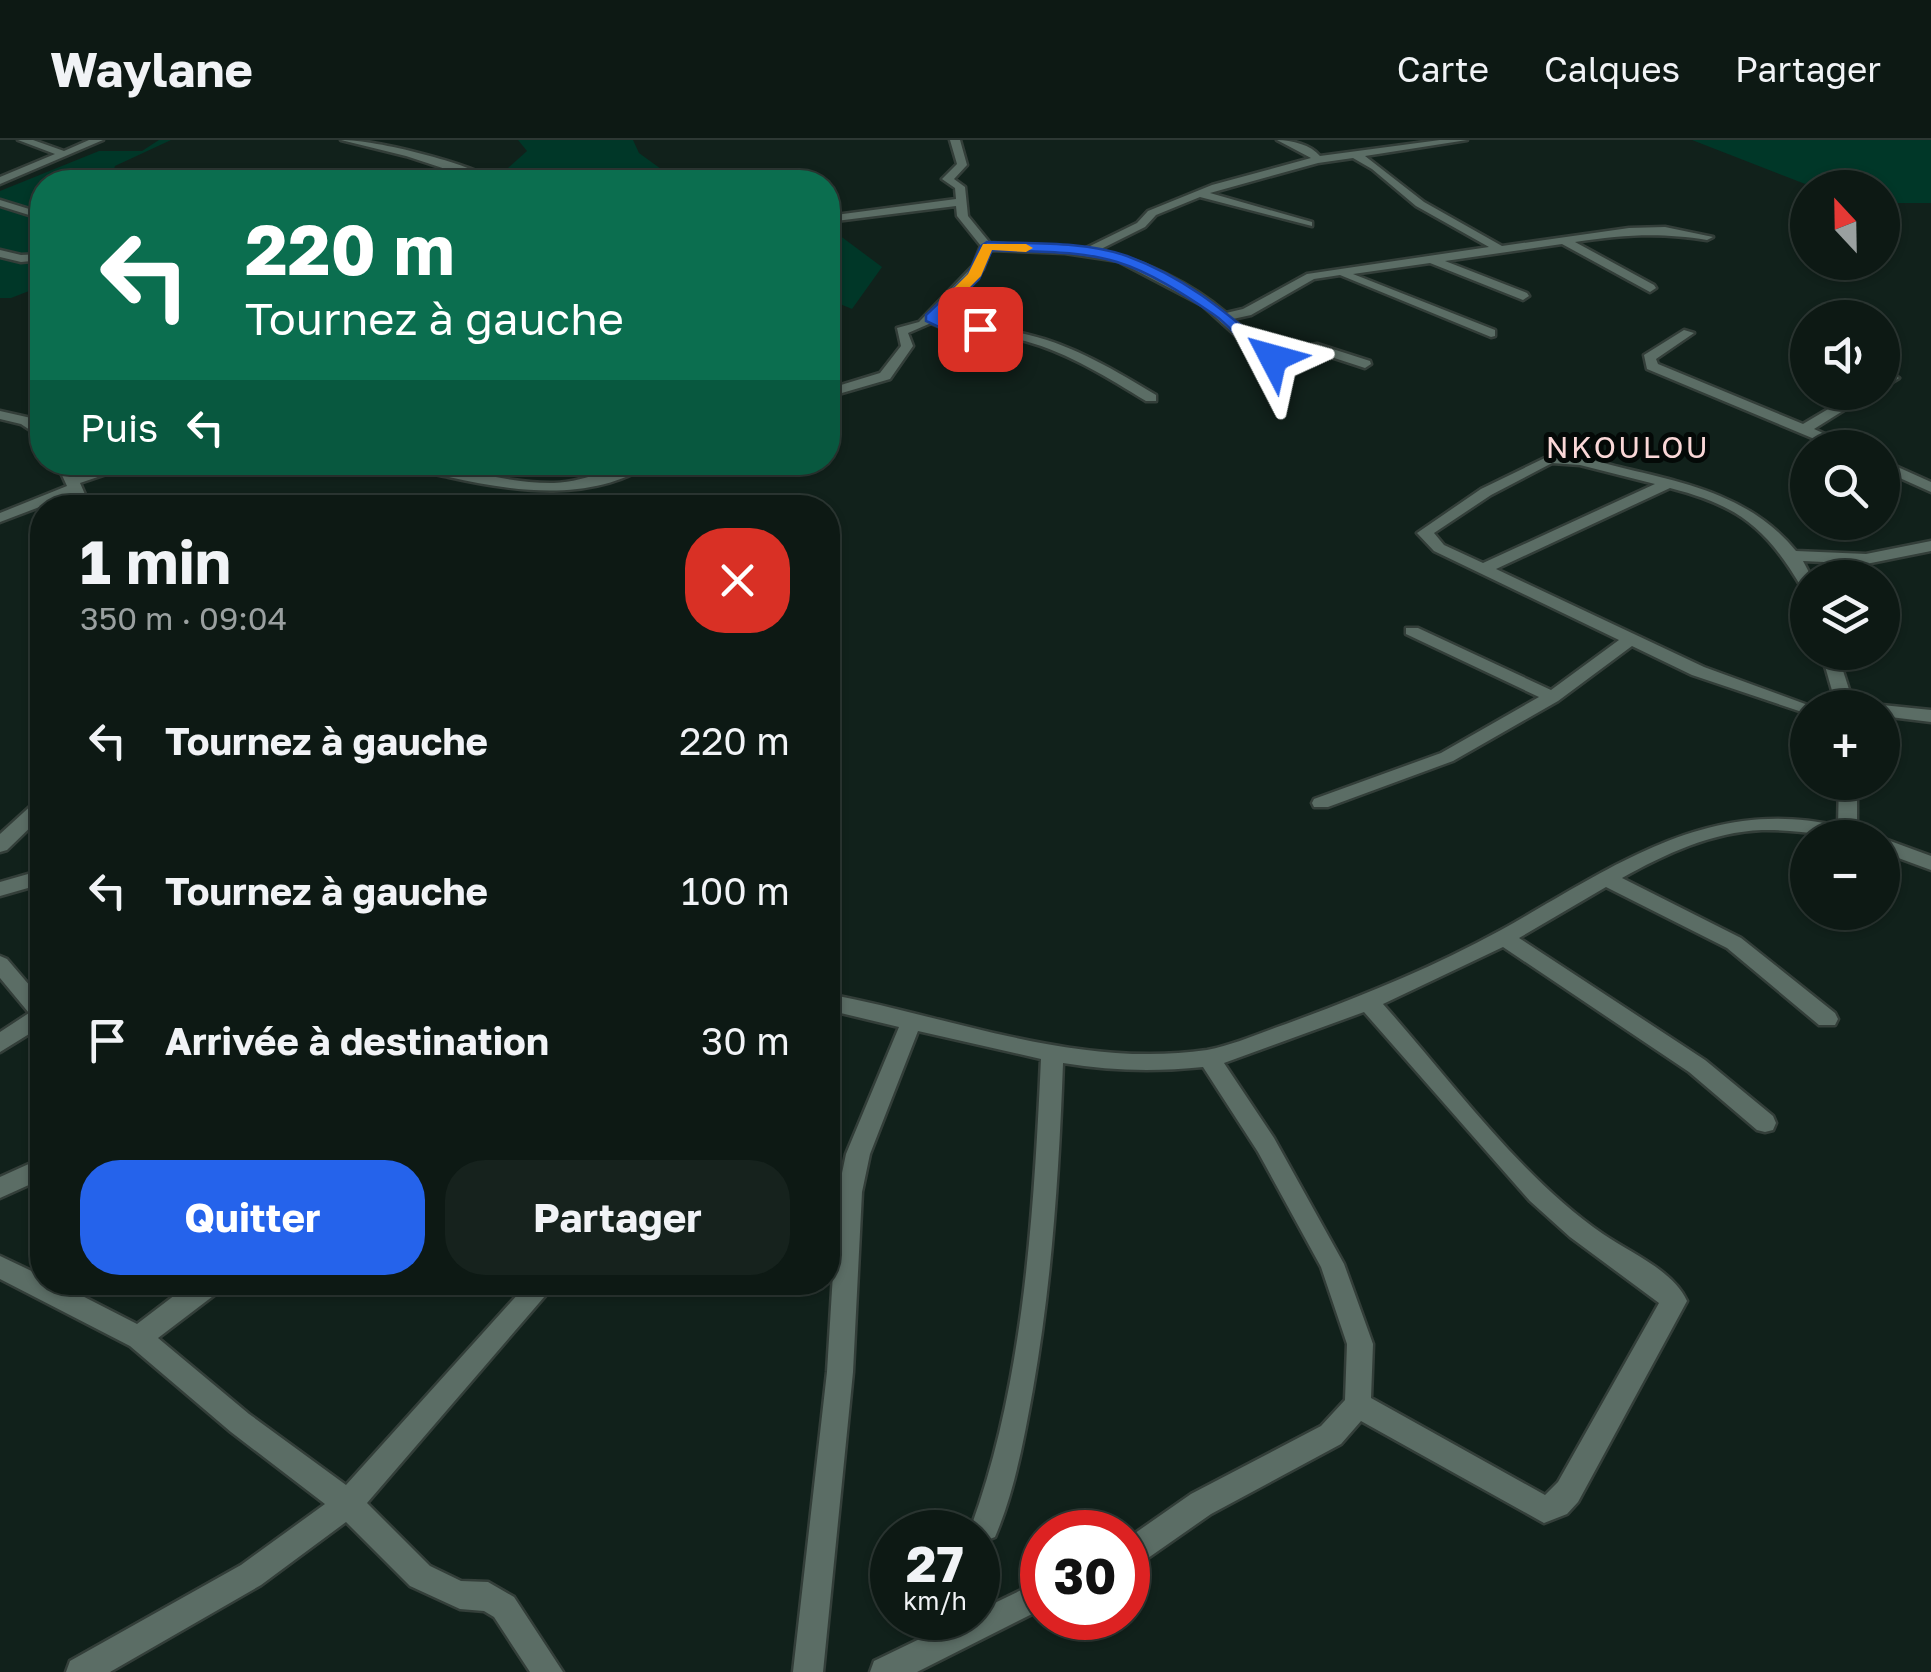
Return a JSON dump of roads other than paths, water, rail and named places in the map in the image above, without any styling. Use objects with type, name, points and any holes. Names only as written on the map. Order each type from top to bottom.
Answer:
[{"type":"street","points":[[23,140],[65,154]]},
{"type":"street","points":[[0,181],[98,140]]},
{"type":"street","points":[[346,140],[458,170]]},
{"type":"street","points":[[840,390],[884,376],[906,346],[901,331],[923,325],[974,276],[987,246],[980,232],[966,221],[959,202],[960,188],[948,179],[962,165],[956,140]]},
{"type":"street","points":[[1282,140],[1314,154],[1317,160]]},
{"type":"street","points":[[1086,253],[1141,225],[1152,213],[1200,194],[1317,160],[1462,140]]},
{"type":"street","points":[[1353,154],[1376,167],[1420,204],[1500,249]]},
{"type":"street","points":[[1200,194],[1308,224]]},
{"type":"street","points":[[840,217],[959,202]]},
{"type":"street","points":[[0,203],[30,212]]},
{"type":"street","points":[[1228,317],[1246,312],[1300,280],[1429,258],[1643,230],[1706,237]]},
{"type":"street","points":[[1566,242],[1650,288]]},
{"type":"street","points":[[987,246],[1086,253],[1128,261],[1228,317],[1242,336],[1268,357],[1317,348],[1364,364]]},
{"type":"street","points":[[0,253],[30,257]]},
{"type":"street","points":[[1429,258],[1522,296]]},
{"type":"street","points":[[1344,274],[1491,333]]},
{"type":"street","points":[[931,318],[945,326],[1036,340],[1087,360],[1151,398]]},
{"type":"street","points":[[1688,333],[1649,358],[1652,366],[1813,430]]},
{"type":"street","points":[[1807,427],[1837,410]]},
{"type":"street","points":[[0,415],[30,424]]},
{"type":"street","points":[[26,421],[30,419]]},
{"type":"street","points":[[1790,702],[1698,671],[1631,640],[1440,548],[1425,533],[1541,461],[1572,461],[1726,500],[1779,536],[1797,560]]},
{"type":"street","points":[[1900,473],[1931,488]]},
{"type":"street","points":[[68,475],[78,495]]},
{"type":"street","points":[[49,495],[98,475]]},
{"type":"street","points":[[465,475],[503,483],[565,486],[612,475]]},
{"type":"street","points":[[599,480],[600,475]]},
{"type":"street","points":[[1483,569],[1669,483]]},
{"type":"street","points":[[0,518],[30,504]]},
{"type":"street","points":[[1795,556],[1866,558],[1931,546]]},
{"type":"street","points":[[1412,631],[1552,696]]},
{"type":"street","points":[[1321,803],[1446,756],[1552,696],[1631,640]]},
{"type":"street","points":[[1900,712],[1931,716]]},
{"type":"street","points":[[0,845],[30,817]]},
{"type":"street","points":[[840,1005],[1052,1051],[1151,1063],[1209,1058],[1369,1003],[1503,938],[1646,854],[1722,828],[1790,825]]},
{"type":"street","points":[[1900,851],[1931,863]]},
{"type":"street","points":[[1605,878],[1734,943],[1827,1018]]},
{"type":"street","points":[[0,889],[30,880]]},
{"type":"street","points":[[1503,938],[1697,1066],[1765,1123]]},
{"type":"street","points":[[0,964],[30,1000]]},
{"type":"street","points":[[1358,1406],[1544,1509],[1557,1504],[1568,1492],[1674,1302],[1655,1280],[1568,1222],[1510,1164],[1369,1003]]},
{"type":"street","points":[[808,1672],[840,1372],[850,1192],[858,1154],[912,1020]]},
{"type":"street","points":[[0,1042],[30,1023]]},
{"type":"street","points":[[991,1510],[1004,1470],[1038,1291],[1048,1188],[1052,1051]]},
{"type":"street","points":[[1150,1540],[1201,1504],[1331,1435],[1358,1406],[1360,1344],[1332,1264],[1266,1145],[1209,1058]]},
{"type":"street","points":[[0,1188],[30,1174]]},
{"type":"street","points":[[0,1267],[30,1282]]},
{"type":"street","points":[[55,1295],[139,1338],[240,1423],[348,1504],[420,1576],[460,1595],[488,1598],[504,1606],[535,1658],[548,1672]]},
{"type":"street","points":[[139,1338],[195,1295]]},
{"type":"street","points":[[81,1672],[251,1575],[348,1504],[533,1295]]},
{"type":"street","points":[[885,1672],[1020,1605]]},
{"type":"district","name":"NKOULOU","points":[[1628,448]]}]
